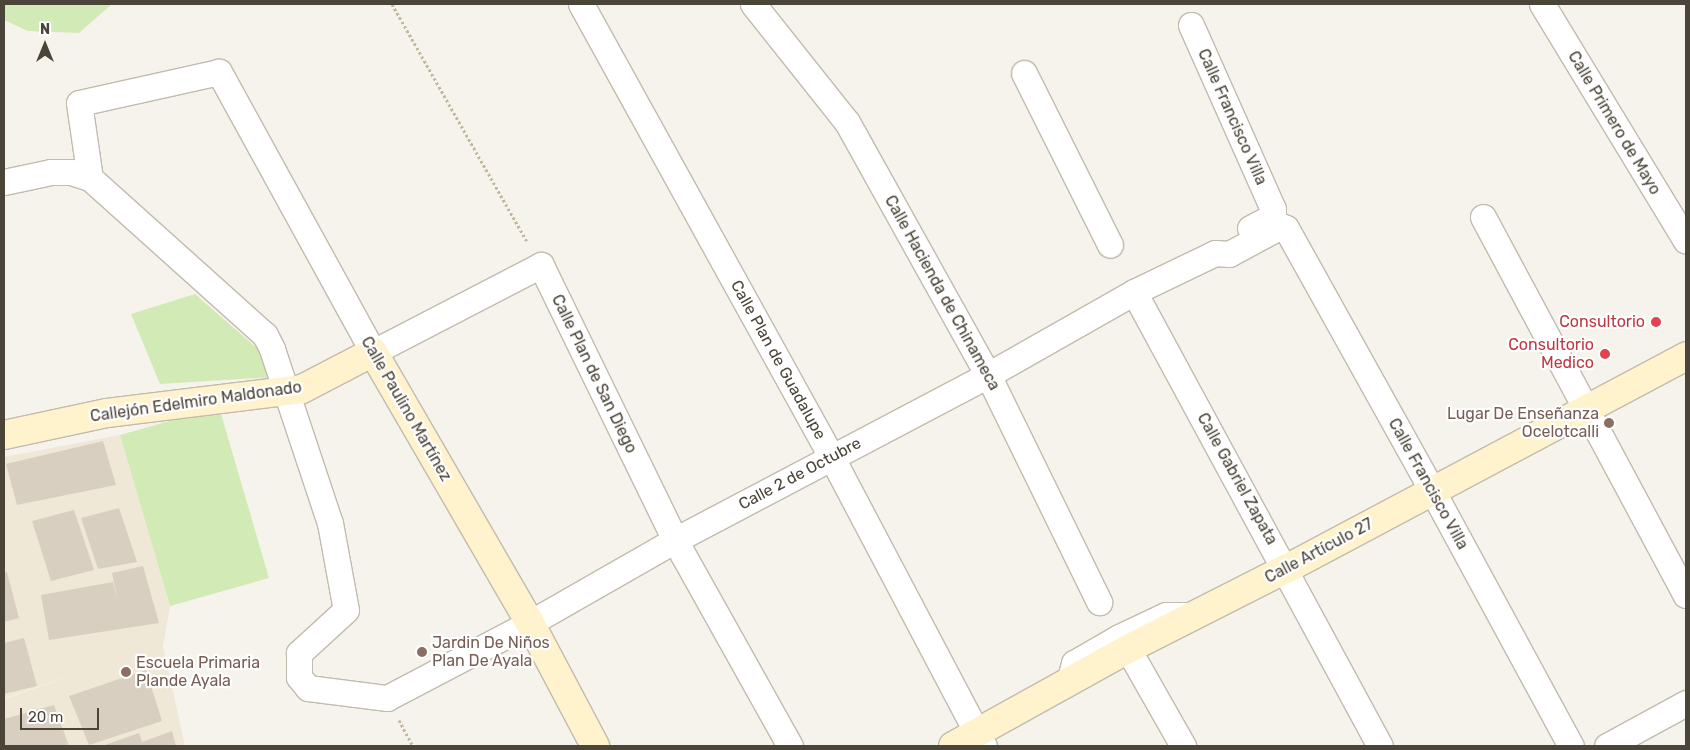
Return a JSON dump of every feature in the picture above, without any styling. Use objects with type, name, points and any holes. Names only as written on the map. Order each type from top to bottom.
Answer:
[{"type":"street","name":"Calle Plan de Guadalupe","points":[[581,4],[832,458],[981,740]]},
{"type":"street","name":"Calle Hacienda de Chinameca","points":[[753,4],[847,122],[988,375],[1099,602]]},
{"type":"street","name":"Calle Primero de Mayo","points":[[1542,4],[1686,241]]},
{"type":"street","name":"Calle Francisco Villa","points":[[1191,25],[1277,217],[1286,228],[1433,492],[1571,746]]},
{"type":"street","name":"Calle Paulino Martínez","points":[[90,178],[78,103],[219,72],[373,352],[530,623],[595,746]]},
{"type":"street","points":[[1024,73],[1110,245]]},
{"type":"street","points":[[4,182],[51,172],[71,172],[90,178],[265,335],[286,388]]},
{"type":"street","name":"Calle 2 de Octubre","points":[[286,388],[330,523],[346,610],[299,653],[299,677],[308,688],[387,698],[530,623],[675,540],[988,375],[1134,292],[1215,253],[1229,254],[1277,217]]},
{"type":"street","points":[[1483,217],[1686,594]]},
{"type":"street","name":"Callejón Edelmiro Maldonado","points":[[4,436],[107,413],[286,388],[302,389],[541,265]]},
{"type":"street","name":"Calle Plan de San Diego","points":[[541,265],[675,540],[790,746]]},
{"type":"street","name":"Calle Gabriel Zapata","points":[[1134,292],[1286,569],[1380,746]]},
{"type":"street","name":"Calle Artículo 27","points":[[953,746],[981,740],[1069,682],[1128,649],[1433,492],[1686,356]]},
{"type":"street","points":[[1069,682],[1074,663],[1119,638],[1166,614],[1195,615]]},
{"type":"street","points":[[1128,649],[1183,746]]},
{"type":"street","points":[[1608,746],[1686,703]]},
{"type":"path","points":[[392,4],[541,265]]},
{"type":"shaded area","points":[[120,435],[170,606],[163,646],[185,746],[4,746],[4,699],[91,669],[4,698],[4,457]]},
{"type":"green space","points":[[4,4],[112,4],[79,33],[28,31],[4,20]]},
{"type":"green space","points":[[195,294],[257,348],[274,377],[160,384],[131,314]]},
{"type":"green space","points":[[219,407],[269,578],[170,606],[120,435]]},
{"type":"building","points":[[103,441],[116,485],[17,505],[6,464]]},
{"type":"building","points":[[119,508],[137,562],[98,569],[81,518]]},
{"type":"building","points":[[74,510],[94,570],[51,581],[32,521]]},
{"type":"building","points":[[143,566],[159,623],[49,640],[41,595],[113,582],[118,602],[112,573]]},
{"type":"building","points":[[7,572],[19,618],[4,622],[4,573]]},
{"type":"building","points":[[24,638],[37,686],[4,694],[4,643]]},
{"type":"building","points":[[146,670],[162,721],[89,745],[69,696]]},
{"type":"building","points":[[54,705],[69,746],[4,746],[4,719]]},
{"type":"building","points":[[172,731],[176,746],[102,746],[139,733],[142,742]]},
{"type":"place","name":"Consultorio","points":[[1656,322]]},
{"type":"place","name":"Consultorio Medico","points":[[1605,354]]},
{"type":"place","name":"Lugar De Enseñanza Ocelotcalli","points":[[1609,423]]},
{"type":"place","name":"Jardin De Niños Plan De Ayala","points":[[422,652]]},
{"type":"place","name":"Escuela Primaria Plande Ayala","points":[[126,672]]}]
